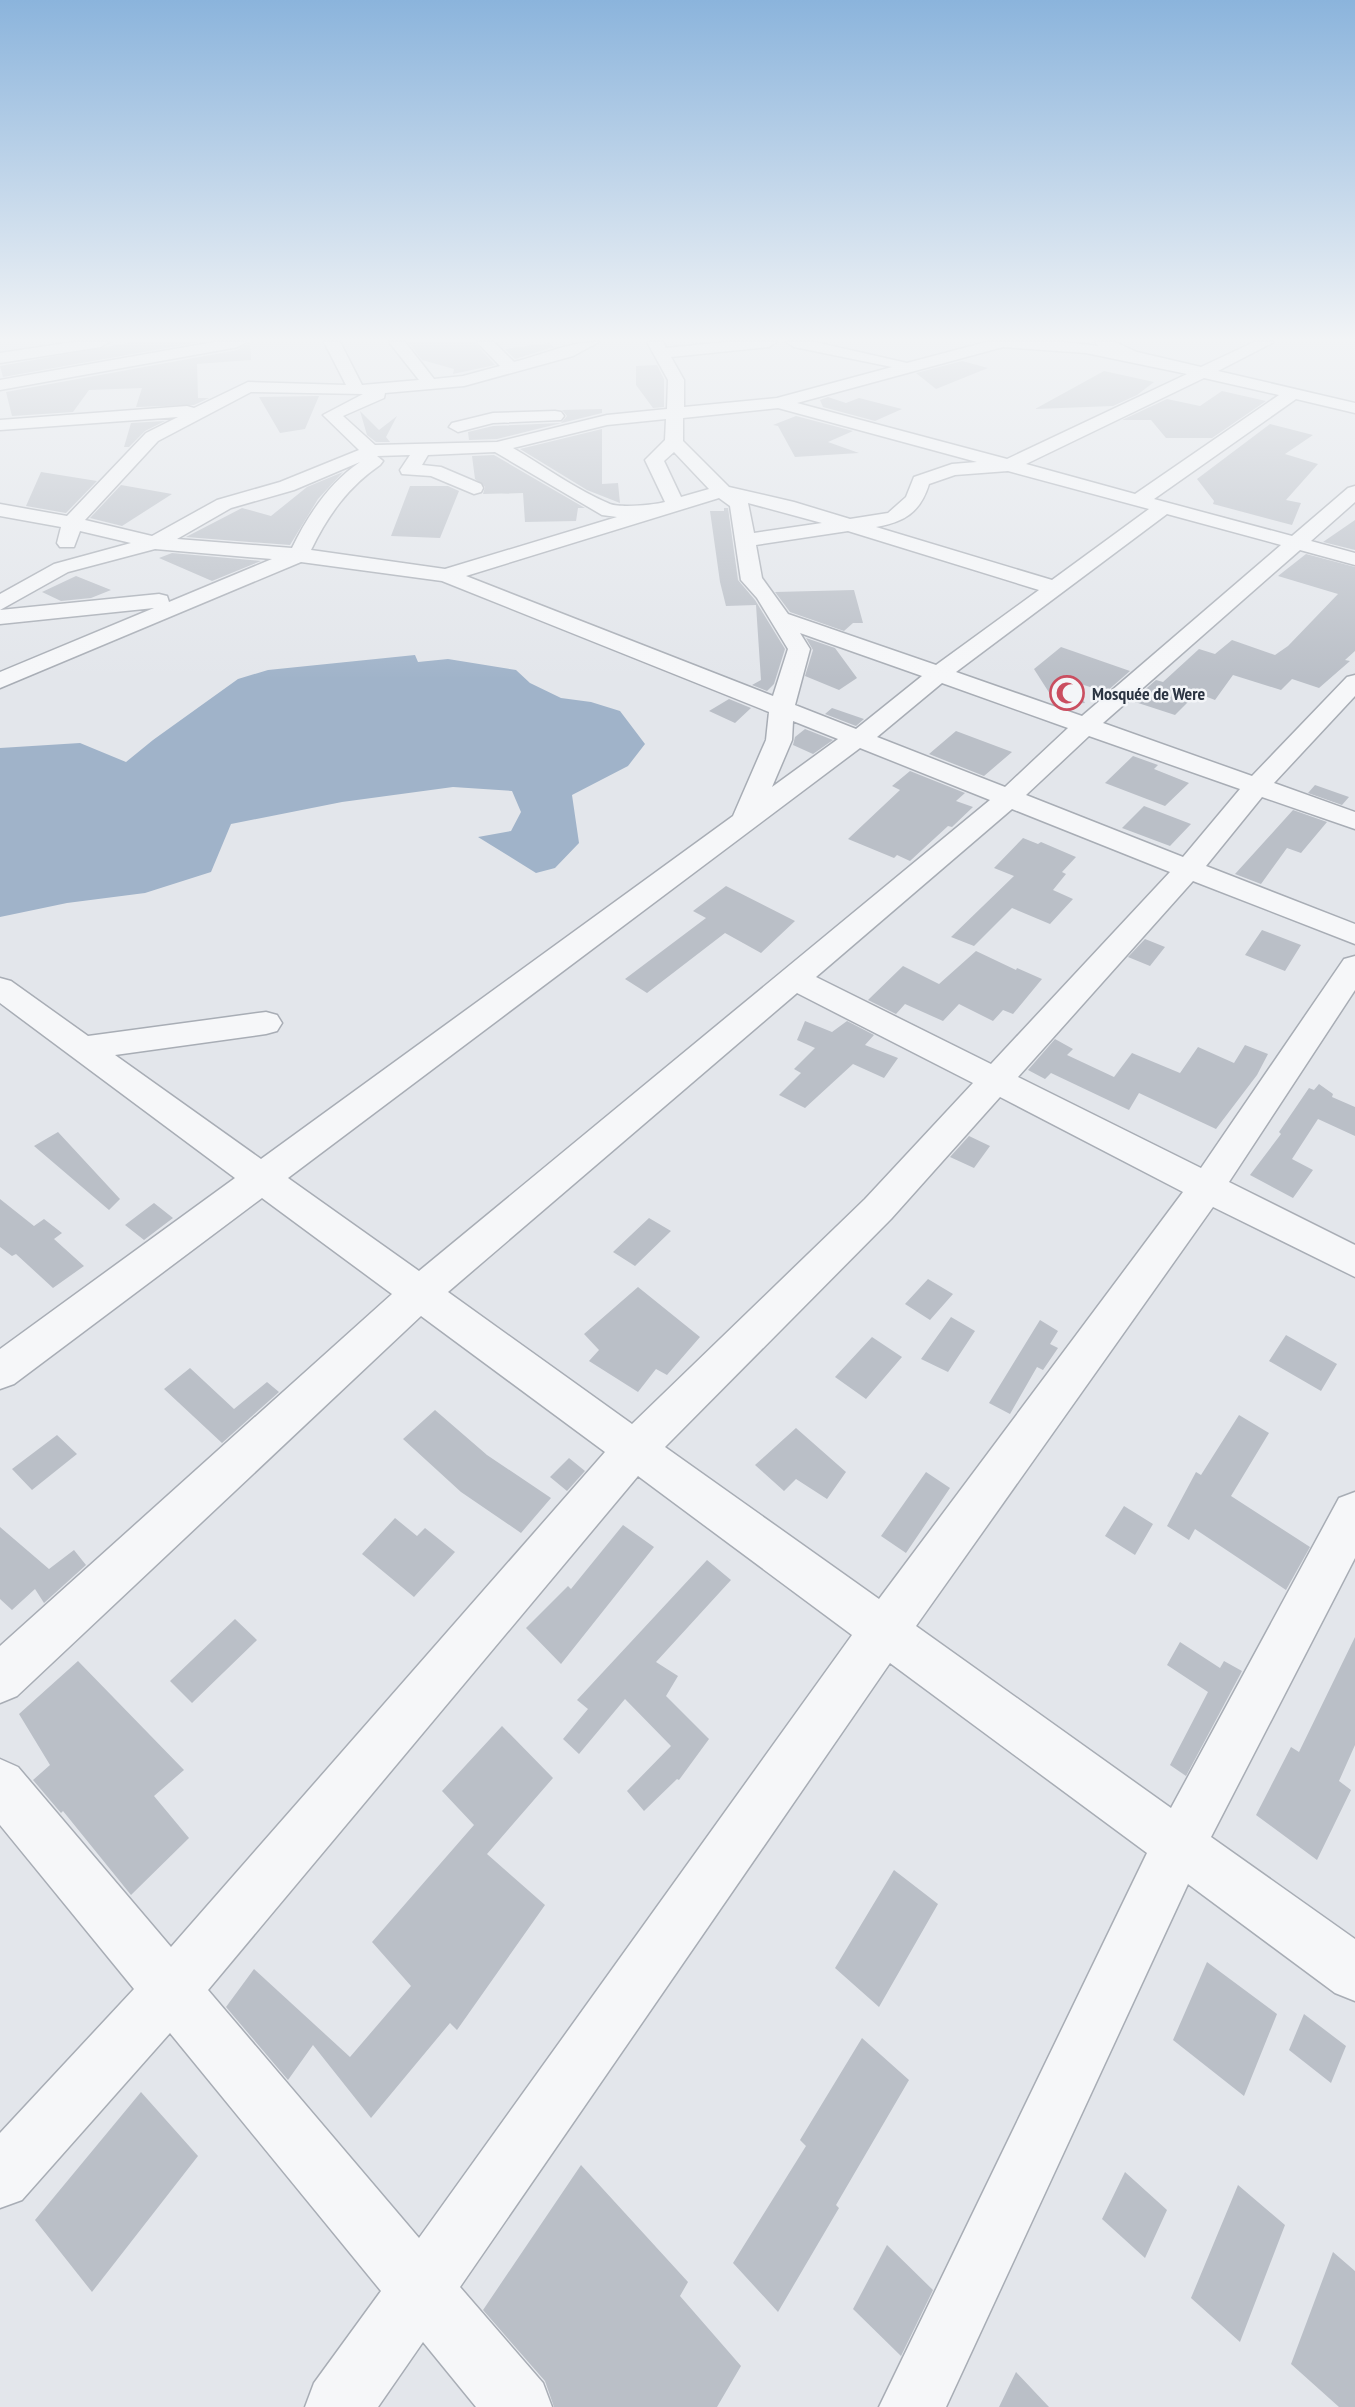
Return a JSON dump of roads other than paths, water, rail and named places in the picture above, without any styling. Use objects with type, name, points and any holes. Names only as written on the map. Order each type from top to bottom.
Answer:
[{"type":"street","points":[[61,568],[72,523],[136,454]]},
{"type":"street","points":[[0,603],[61,568],[155,543],[224,504],[287,486],[363,454]]},
{"type":"street","points":[[0,681],[299,555],[314,520],[344,484],[387,454]]},
{"type":"street","points":[[420,454],[409,470],[435,471],[474,488]]},
{"type":"street","points":[[511,454],[609,511],[671,508]]},
{"type":"street","points":[[660,454],[654,460],[671,508]]},
{"type":"street","points":[[686,454],[722,491],[739,504],[752,580],[783,619],[799,649],[782,708],[779,740],[744,822]]},
{"type":"street","points":[[970,454],[1355,559]]},
{"type":"street","points":[[744,541],[894,518],[915,499],[921,481],[952,470],[1010,465],[1032,454]]},
{"type":"street","points":[[0,1373],[859,738],[939,674],[1055,588],[1152,504],[1215,454]]},
{"type":"street","points":[[446,575],[722,491],[1055,588]]},
{"type":"street","points":[[0,1679],[420,1293],[1008,798],[1085,726],[1355,492]]},
{"type":"street","points":[[0,510],[72,523],[155,543],[299,555],[446,575],[1355,935]]},
{"type":"street","points":[[0,617],[85,610],[205,594]]},
{"type":"street","points":[[783,619],[1355,821]]},
{"type":"street","points":[[0,2178],[171,1990],[635,1449],[878,1209],[1188,869],[1257,786],[1355,682]]},
{"type":"street","points":[[338,2407],[884,1630],[1208,1188],[1355,966]]},
{"type":"street","points":[[794,979],[1355,1262]]},
{"type":"street","points":[[0,989],[1355,1973]]},
{"type":"street","points":[[82,1048],[266,1023]]},
{"type":"street","points":[[912,2407],[1179,1845],[1355,1513]]},
{"type":"street","points":[[0,1785],[519,2407]]},
{"type":"water","points":[[415,655],[418,662],[448,659],[516,670],[530,683],[561,698],[591,702],[620,711],[645,744],[628,766],[572,795],[579,843],[555,868],[536,873],[478,837],[511,831],[521,812],[512,791],[453,787],[342,802],[231,824],[211,872],[145,893],[67,903],[0,917],[0,748],[80,743],[126,762],[238,679],[268,670]]},
{"type":"place","name":"Mosquée de Were","points":[[1067,693]]}]
